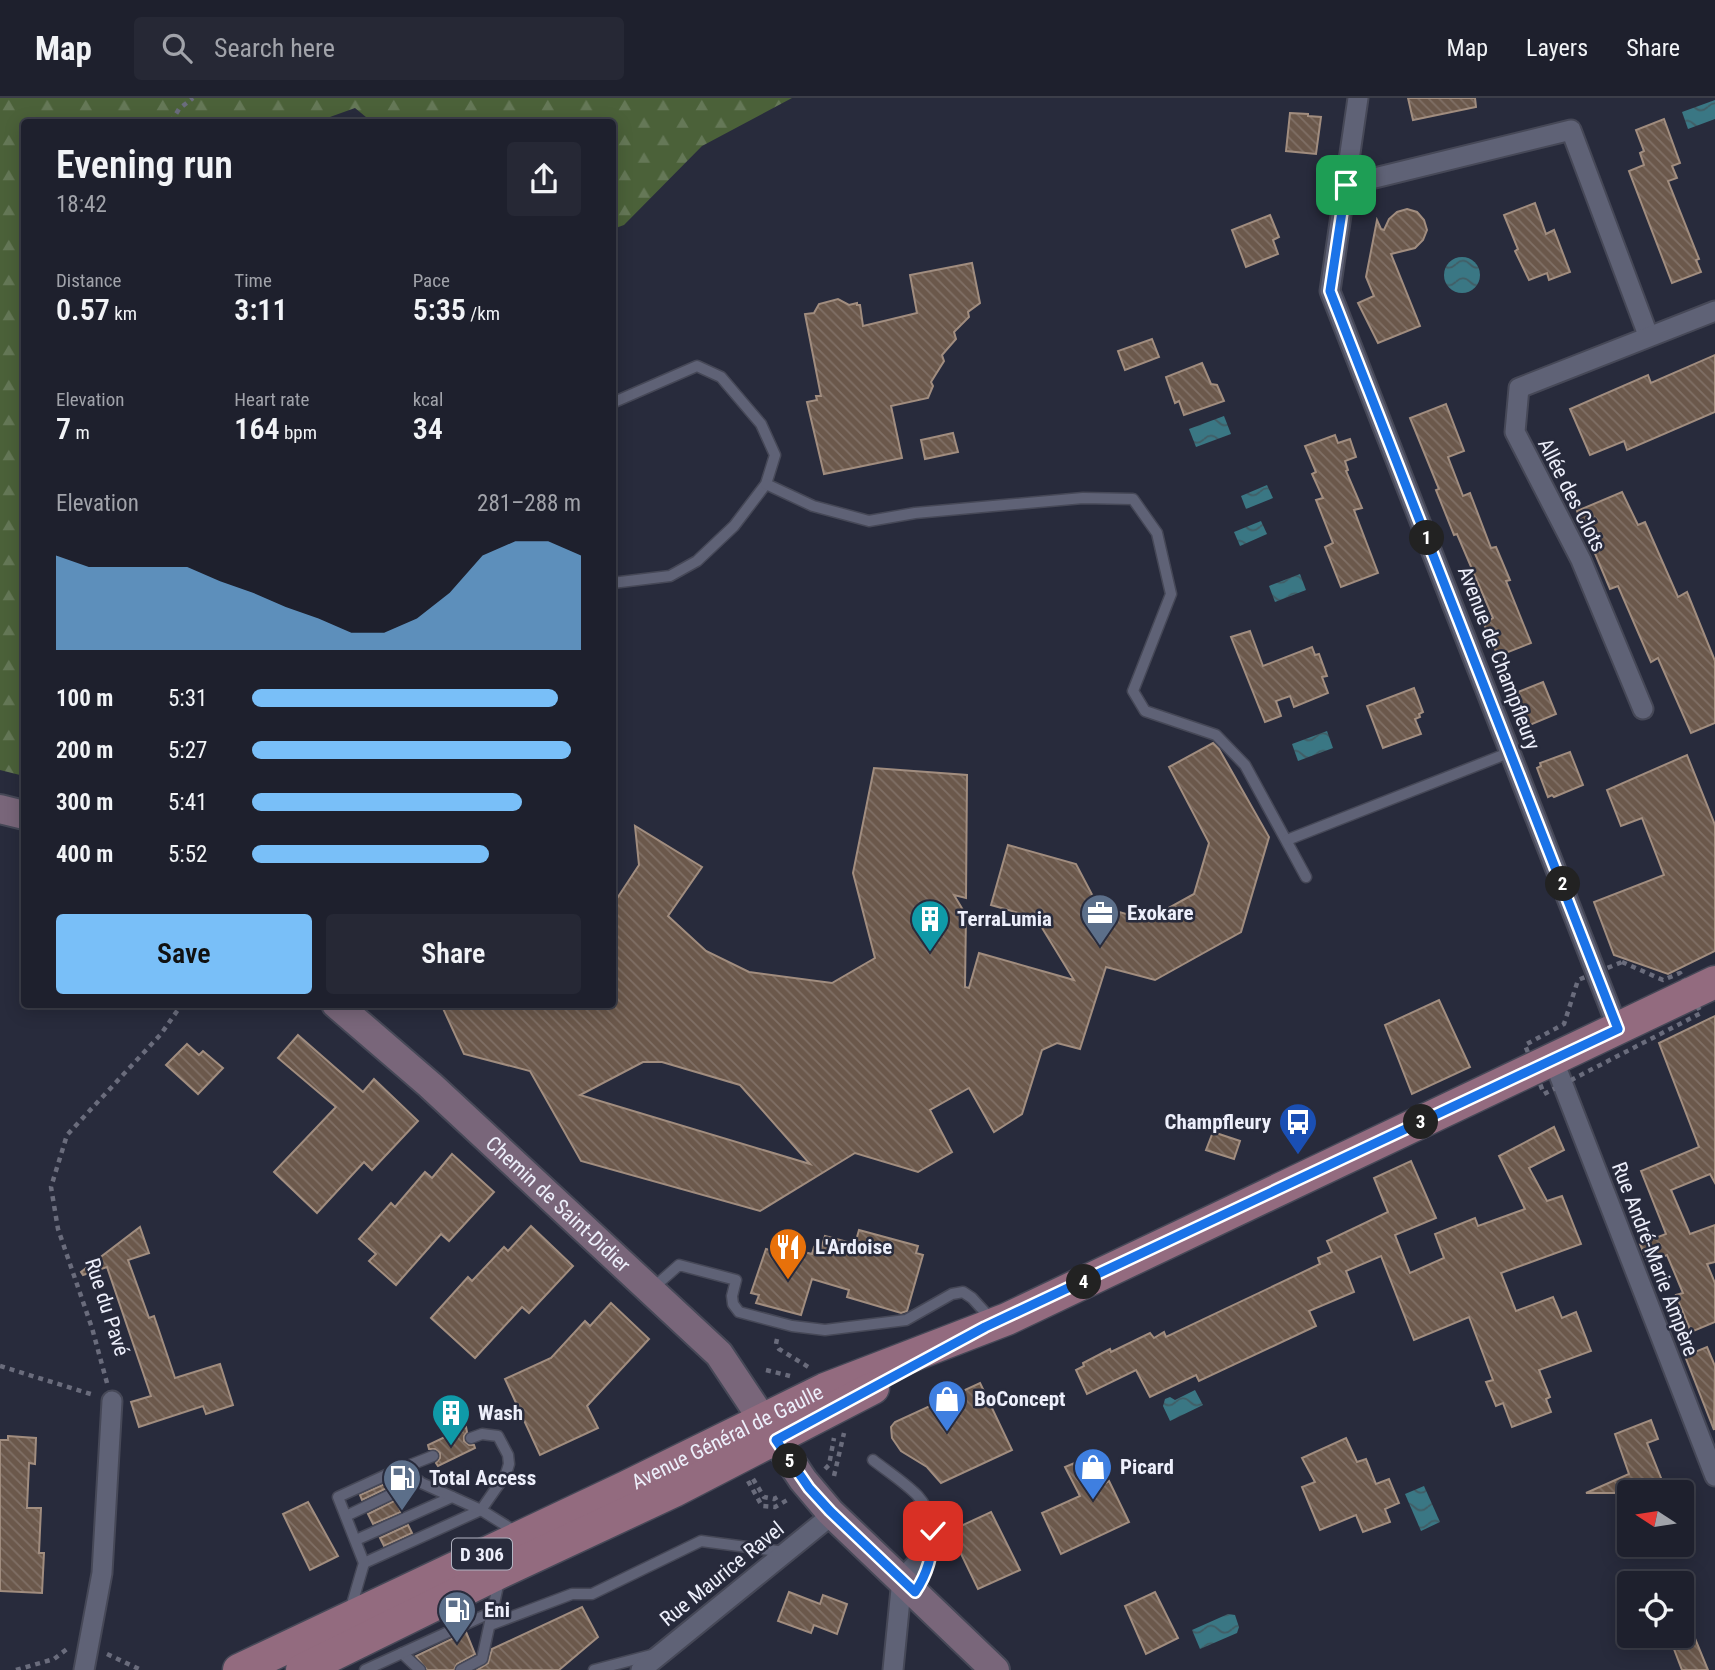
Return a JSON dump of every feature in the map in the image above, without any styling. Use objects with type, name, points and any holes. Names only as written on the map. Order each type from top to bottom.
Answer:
[{"type":"main road","points":[[990,1326],[1715,982]]},
{"type":"main road","name":"Avenue Général de Gaulle","points":[[769,1430],[838,1424],[990,1326]]},
{"type":"main road","name":"Avenue Général de Gaulle","points":[[302,1670],[736,1459],[769,1430],[825,1389],[990,1326]]},
{"type":"main road","name":"Avenue Général de Gaulle","points":[[239,1670],[521,1535],[736,1459]]},
{"type":"street","name":"Avenue de Champfleury","points":[[1358,98],[1330,291],[1618,1029]]},
{"type":"street","points":[[1346,185],[1572,130],[1648,335]]},
{"type":"street","name":"Allée des Clots","points":[[1643,709],[1581,560],[1515,432],[1519,388],[1648,335],[1715,311]]},
{"type":"street","points":[[0,809],[21,814]]},
{"type":"street","name":"Chemin de Saint-Didier","points":[[341,1008],[430,1085],[719,1354],[809,1488],[833,1514],[911,1578],[995,1670]]},
{"type":"street","name":"Rue André-Marie Ampère","points":[[1553,1059],[1715,1476]]},
{"type":"street","points":[[84,1670],[102,1573],[112,1401]]},
{"type":"street","name":"Rue Maurice Ravel","points":[[642,1669],[833,1514]]},
{"type":"street","points":[[893,1670],[911,1578]]},
{"type":"lane","points":[[616,401],[697,366],[721,377],[761,424],[775,455],[766,484],[734,526],[697,561],[670,576],[616,583]]},
{"type":"lane","points":[[766,484],[813,506],[869,521],[915,513],[1070,499],[1133,499],[1157,533],[1171,594],[1133,691],[1145,711],[1216,734],[1245,765],[1306,877]]},
{"type":"lane","points":[[1287,840],[1511,752]]},
{"type":"lane","points":[[650,1291],[679,1265],[736,1280],[732,1296],[733,1304],[739,1312],[780,1323],[825,1330],[906,1320],[952,1294],[963,1292],[972,1298],[990,1326]]},
{"type":"lane","points":[[365,1563],[481,1510],[506,1474],[508,1454],[498,1436],[482,1434],[471,1438]]},
{"type":"lane","points":[[348,1619],[365,1563],[338,1497],[433,1456]]},
{"type":"lane","points":[[873,1460],[918,1496],[933,1531],[933,1550],[927,1575],[911,1578]]},
{"type":"lane","points":[[396,1471],[481,1510],[521,1535]]},
{"type":"lane","points":[[346,1516],[419,1481]]},
{"type":"lane","points":[[356,1540],[452,1497]]},
{"type":"lane","points":[[490,1625],[572,1594],[592,1594],[701,1541],[786,1552]]},
{"type":"lane","points":[[461,1670],[482,1659],[501,1572]]},
{"type":"lane","points":[[365,1670],[383,1667],[402,1653],[492,1612]]},
{"type":"lane","points":[[594,1670],[662,1652]]},
{"type":"lane","points":[[402,1653],[420,1670]]},
{"type":"path","points":[[173,119],[193,98]]},
{"type":"path","name":"Rue du Pavé","points":[[112,1401],[92,1328],[58,1229],[51,1187],[67,1135],[161,1034],[179,1008]]},
{"type":"path","points":[[780,1323],[776,1344],[779,1349],[816,1372]]},
{"type":"path","points":[[0,1366],[112,1401]]},
{"type":"path","points":[[826,1469],[838,1424]]},
{"type":"path","points":[[835,1476],[838,1424]]},
{"type":"path","points":[[736,1459],[762,1506],[775,1507],[791,1498]]},
{"type":"green space","points":[[0,98],[792,98],[702,146],[624,225],[616,228],[616,119],[368,119],[355,108],[324,119],[21,119],[21,775],[0,770]]},
{"type":"water","points":[[1715,100],[1715,119],[1688,129],[1682,112]]},
{"type":"water","points":[[1462,257],[1475,262],[1480,275],[1475,288],[1462,293],[1449,288],[1444,275],[1449,262]]},
{"type":"water","points":[[1224,416],[1231,434],[1196,447],[1189,429]]},
{"type":"water","points":[[1267,485],[1273,498],[1246,509],[1241,496]]},
{"type":"water","points":[[1261,521],[1267,534],[1240,546],[1234,532]]},
{"type":"water","points":[[1300,574],[1306,590],[1275,602],[1269,586]]},
{"type":"water","points":[[1327,731],[1333,748],[1298,761],[1292,744]]},
{"type":"water","points":[[1195,1390],[1203,1405],[1170,1421],[1163,1406],[1165,1399],[1170,1397],[1175,1400]]},
{"type":"water","points":[[1424,1486],[1440,1522],[1421,1531],[1405,1494]]},
{"type":"water","points":[[1228,1614],[1235,1615],[1239,1627],[1237,1633],[1200,1649],[1192,1630]]},
{"type":"building","points":[[1408,98],[1475,98],[1476,107],[1413,120]]},
{"type":"building","points":[[1290,113],[1321,117],[1316,154],[1286,151]]},
{"type":"building","points":[[1664,119],[1680,163],[1672,166],[1677,178],[1668,181],[1699,259],[1696,260],[1701,272],[1672,283],[1629,171],[1644,165],[1640,153],[1644,151],[1636,130]]},
{"type":"building","points":[[1535,203],[1546,234],[1554,230],[1570,272],[1549,280],[1547,273],[1529,280],[1515,251],[1518,249],[1504,215]]},
{"type":"building","points":[[1407,209],[1417,212],[1424,220],[1427,230],[1423,240],[1415,248],[1391,254],[1420,326],[1378,343],[1358,303],[1374,296],[1366,277],[1377,220],[1384,230],[1389,219],[1397,212]]},
{"type":"building","points":[[1270,215],[1279,237],[1273,240],[1278,254],[1246,267],[1232,230]]},
{"type":"building","points":[[972,263],[980,303],[968,312],[969,317],[954,332],[956,339],[942,355],[944,361],[931,382],[933,386],[928,398],[891,406],[902,458],[824,474],[807,402],[817,400],[816,396],[821,396],[805,314],[814,313],[819,304],[838,299],[849,305],[860,305],[863,326],[917,313],[910,275]]},
{"type":"building","points":[[1152,339],[1159,357],[1125,370],[1118,351]]},
{"type":"building","points":[[1715,355],[1715,412],[1627,450],[1624,441],[1590,455],[1570,409],[1648,375],[1651,383]]},
{"type":"building","points":[[1202,363],[1211,384],[1217,385],[1224,401],[1184,415],[1179,401],[1175,403],[1166,377]]},
{"type":"building","points":[[1446,404],[1464,451],[1448,457],[1463,496],[1470,493],[1491,548],[1496,547],[1510,580],[1506,581],[1531,643],[1498,656],[1484,624],[1493,618],[1457,534],[1454,535],[1436,490],[1439,489],[1410,418]]},
{"type":"building","points":[[953,433],[958,452],[925,459],[921,440]]},
{"type":"building","points":[[1335,435],[1338,443],[1350,439],[1356,457],[1345,461],[1346,471],[1362,508],[1354,510],[1378,573],[1341,587],[1325,547],[1333,543],[1316,500],[1323,498],[1312,474],[1316,472],[1305,446]]},
{"type":"building","points":[[1622,492],[1638,525],[1645,522],[1678,597],[1687,592],[1715,661],[1715,723],[1691,733],[1658,658],[1651,662],[1618,586],[1610,589],[1577,511]]},
{"type":"building","points":[[1250,631],[1263,666],[1312,647],[1315,655],[1319,654],[1327,676],[1322,677],[1328,693],[1294,707],[1290,696],[1276,701],[1281,716],[1265,722],[1231,637]]},
{"type":"building","points":[[1543,682],[1556,714],[1525,727],[1513,694]]},
{"type":"building","points":[[1414,688],[1423,712],[1415,719],[1421,734],[1383,748],[1367,706]]},
{"type":"building","points":[[1213,743],[1269,837],[1241,932],[1155,980],[1106,967],[1080,1049],[1057,1043],[1042,1050],[1022,1114],[994,1132],[969,1088],[930,1110],[952,1152],[918,1172],[855,1153],[760,1211],[581,1161],[530,1071],[464,1054],[443,1008],[616,1008],[616,900],[639,865],[635,826],[702,867],[668,916],[706,951],[749,972],[832,983],[875,958],[853,873],[874,768],[967,775],[966,898],[954,895],[966,915],[965,987],[969,988],[979,953],[1074,980],[1036,918],[991,905],[1008,845],[1076,864],[1098,906],[1147,920],[1194,894],[1209,843],[1169,767]],"holes":[[[643,1062],[662,1062],[740,1085],[810,1164],[580,1095]]]},
{"type":"building","points":[[1570,752],[1583,785],[1548,797],[1537,768],[1541,766],[1540,763]]},
{"type":"building","points":[[1687,755],[1715,825],[1715,951],[1668,974],[1614,955],[1594,902],[1664,875],[1642,818],[1621,826],[1607,790]]},
{"type":"building","points":[[1439,1000],[1470,1067],[1412,1094],[1385,1025]]},
{"type":"building","points":[[1715,1016],[1715,1183],[1710,1174],[1671,1190],[1690,1234],[1715,1225],[1715,1262],[1707,1264],[1715,1283],[1715,1322],[1691,1332],[1676,1295],[1683,1293],[1667,1255],[1648,1263],[1640,1244],[1666,1234],[1641,1171],[1699,1147],[1659,1043]]},
{"type":"building","points":[[298,1035],[363,1092],[374,1079],[418,1121],[372,1170],[364,1162],[317,1213],[274,1172],[336,1107],[278,1058]]},
{"type":"building","points":[[187,1044],[199,1055],[203,1051],[223,1068],[198,1094],[166,1065]]},
{"type":"building","points":[[1554,1127],[1564,1150],[1529,1168],[1547,1201],[1562,1196],[1581,1244],[1501,1273],[1516,1311],[1553,1297],[1562,1318],[1576,1312],[1591,1351],[1539,1370],[1550,1397],[1546,1399],[1551,1412],[1512,1427],[1503,1403],[1496,1406],[1486,1382],[1493,1380],[1469,1317],[1414,1340],[1381,1256],[1346,1271],[1354,1292],[1309,1311],[1316,1326],[1199,1381],[1196,1375],[1150,1397],[1136,1370],[1087,1394],[1076,1370],[1084,1366],[1083,1363],[1150,1333],[1154,1338],[1164,1332],[1166,1337],[1320,1264],[1318,1258],[1332,1252],[1327,1241],[1388,1212],[1374,1178],[1411,1161],[1436,1218],[1395,1235],[1410,1273],[1444,1258],[1435,1234],[1475,1218],[1478,1226],[1525,1209],[1499,1156]]},
{"type":"building","points":[[1213,1132],[1240,1141],[1234,1159],[1206,1150]]},
{"type":"building","points":[[452,1154],[494,1192],[449,1241],[441,1234],[396,1285],[369,1261],[376,1254],[359,1239],[391,1203],[395,1207],[425,1172],[432,1178]]},
{"type":"building","points":[[531,1226],[573,1266],[529,1313],[522,1307],[475,1358],[431,1318],[468,1277],[472,1281],[504,1247],[508,1251]]},
{"type":"building","points":[[140,1227],[149,1253],[128,1260],[149,1318],[154,1316],[175,1378],[220,1364],[233,1405],[206,1414],[203,1406],[139,1427],[131,1402],[151,1396],[107,1267],[83,1275],[81,1272]]},
{"type":"building","points":[[859,1230],[918,1246],[916,1253],[923,1255],[907,1311],[901,1313],[847,1297],[849,1290],[812,1279],[801,1315],[756,1303],[759,1295],[751,1293],[766,1249],[802,1259],[804,1252],[812,1254],[814,1247],[821,1249],[825,1236],[855,1244]]},
{"type":"building","points":[[611,1303],[649,1339],[587,1406],[598,1428],[540,1455],[505,1379],[551,1358],[585,1321],[590,1326]]},
{"type":"building","points":[[1707,1347],[1715,1366],[1714,1430],[1685,1356]]},
{"type":"building","name":"BoConcept","points":[[980,1383],[1012,1450],[941,1483],[927,1467],[901,1451],[892,1438],[891,1427],[895,1422]]},
{"type":"building","points":[[1651,1420],[1658,1439],[1647,1443],[1662,1480],[1617,1480],[1617,1493],[1586,1493],[1629,1474],[1615,1434]]},
{"type":"building","name":"Wash","points":[[466,1427],[464,1441],[475,1448],[438,1466],[436,1463],[440,1453],[429,1449],[428,1445]]},
{"type":"building","points":[[8,1436],[36,1438],[35,1464],[29,1463],[27,1508],[41,1508],[39,1553],[44,1553],[42,1593],[0,1591],[0,1440],[8,1440]]},
{"type":"building","points":[[1346,1438],[1357,1462],[1366,1459],[1376,1484],[1389,1479],[1399,1503],[1385,1509],[1390,1522],[1363,1532],[1356,1515],[1320,1530],[1302,1487],[1315,1482],[1302,1458]]},
{"type":"building","name":"Picard","points":[[1091,1456],[1104,1484],[1109,1481],[1129,1522],[1061,1554],[1042,1513],[1080,1496],[1065,1467]]},
{"type":"building","points":[[387,1483],[389,1487],[362,1500],[360,1495]]},
{"type":"building","points":[[396,1500],[401,1512],[373,1524],[368,1514]]},
{"type":"building","points":[[308,1502],[338,1556],[310,1570],[283,1514]]},
{"type":"building","points":[[991,1512],[1020,1570],[978,1589],[950,1531]]},
{"type":"building","points":[[408,1525],[412,1533],[384,1546],[380,1538]]},
{"type":"building","points":[[789,1592],[820,1604],[823,1595],[847,1604],[837,1634],[814,1625],[811,1633],[778,1621]]},
{"type":"building","points":[[1155,1592],[1178,1638],[1146,1654],[1125,1606]]},
{"type":"building","points":[[582,1607],[598,1637],[559,1670],[477,1670],[488,1663],[492,1649]]},
{"type":"building","name":"Eni","points":[[466,1632],[475,1654],[457,1664],[454,1670],[427,1670],[416,1656]]},
{"type":"building","points":[[1694,1636],[1708,1670],[1682,1670],[1674,1648],[1694,1648]]},
{"type":"place","name":"Exokare","points":[[1100,947]]},
{"type":"place","name":"TerraLumia","points":[[930,953]]},
{"type":"place","name":"Champfleury","points":[[1298,1156]]},
{"type":"place","name":"L'Ardoise","points":[[788,1281]]},
{"type":"place","name":"BoConcept","points":[[947,1433]]},
{"type":"place","name":"Wash","points":[[451,1447]]},
{"type":"place","name":"Picard","points":[[1093,1501]]},
{"type":"place","name":"Total Access","points":[[402,1512]]},
{"type":"place","name":"Eni","points":[[457,1644]]},
{"type":"route","points":[[933,1531],[933,1550],[927,1575],[915,1592],[830,1511],[809,1488],[776,1440],[985,1327],[1007,1319],[1618,1029],[1330,291],[1346,185]]}]
